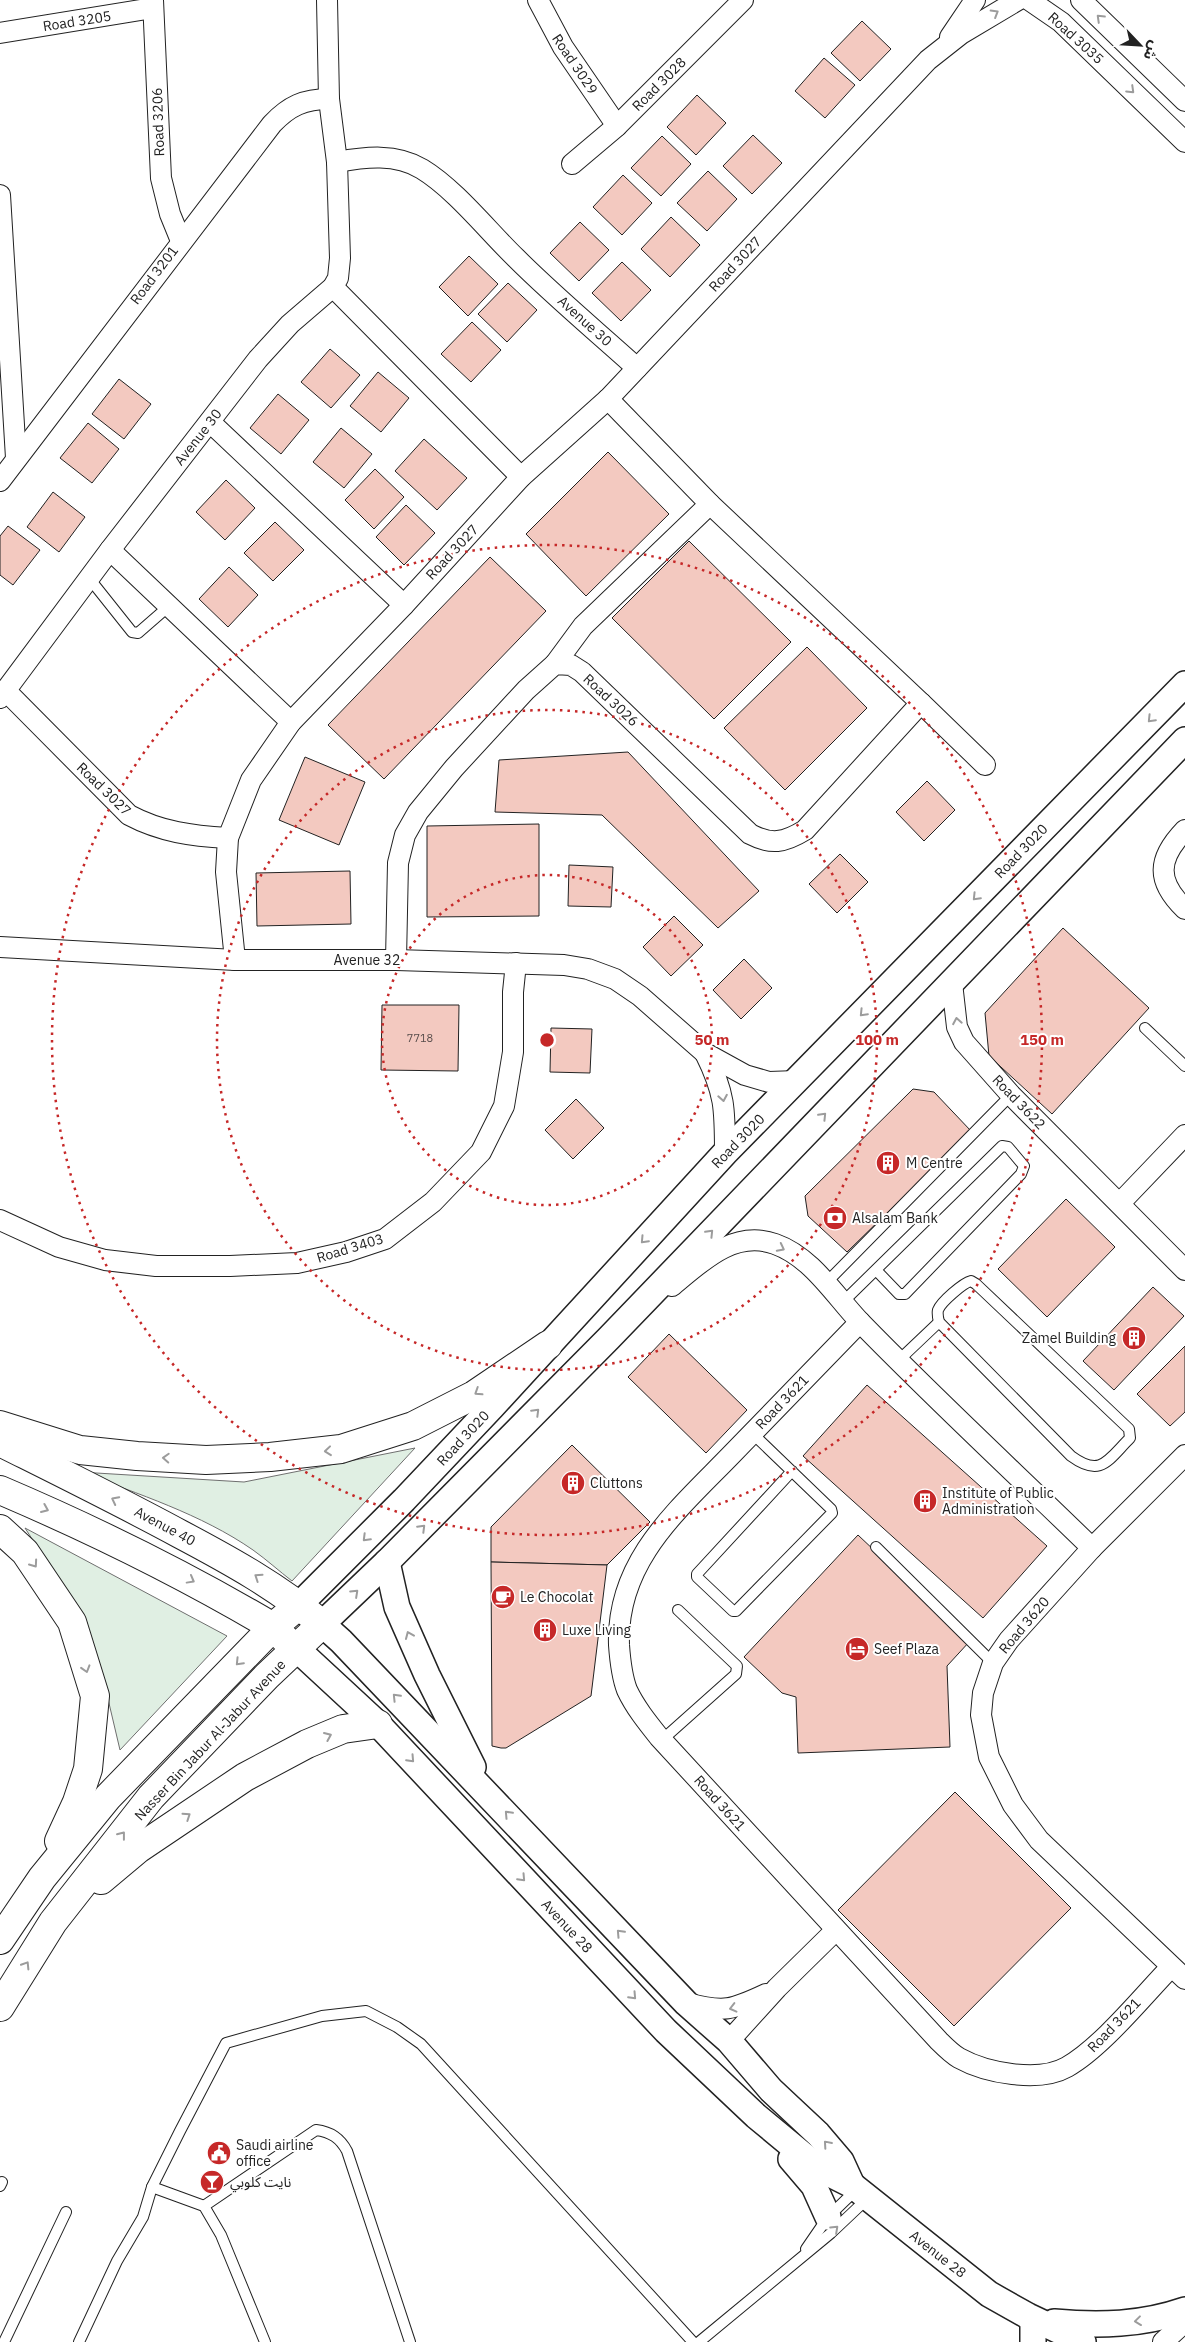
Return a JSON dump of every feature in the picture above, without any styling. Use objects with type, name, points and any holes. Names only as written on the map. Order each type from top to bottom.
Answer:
[{"type":"main road","points":[[0,1425],[80,1450],[137,1456],[206,1460],[270,1457],[341,1449],[422,1422],[474,1395],[548,1345]]},
{"type":"main road","name":"Avenue 40","points":[[0,1442],[139,1512],[254,1573],[299,1604],[322,1624]]},
{"type":"main road","points":[[0,1490],[50,1511],[175,1572],[273,1627],[297,1650]]},
{"type":"main road","points":[[0,1530],[25,1552],[72,1622],[95,1696],[88,1769],[77,1802],[42,1878]]},
{"type":"main road","points":[[0,1940],[42,1878],[108,1797],[273,1627],[299,1604]]},
{"type":"main road","name":"Nasser Bin Jabur Al-Jabur Avenue","points":[[0,2007],[53,1922],[151,1798],[267,1676],[297,1650],[322,1624]]},
{"type":"main road","points":[[53,1922],[138,1849],[245,1777],[307,1744],[342,1729],[378,1724]]},
{"type":"street","name":"Avenue 30","points":[[2,694],[110,550],[274,341],[332,287],[338,278],[340,264],[337,162],[329,99],[327,0]]},
{"type":"street","name":"Road 3029","points":[[538,0],[563,48],[617,126]]},
{"type":"street","name":"Road 3028","points":[[572,164],[617,126],[743,0]]},
{"type":"street","name":"Road 3027","points":[[943,47],[975,0]]},
{"type":"street","name":"Road 3027","points":[[235,960],[226,872],[228,838],[251,780],[291,722],[404,605],[521,477],[608,399],[928,60],[943,47],[1018,0]]},
{"type":"street","name":"Road 3035","points":[[1029,0],[1062,22],[1185,142]]},
{"type":"street","points":[[1081,0],[1185,101]]},
{"type":"street","name":"Road 3205","points":[[0,33],[153,4]]},
{"type":"street","name":"Road 3206","points":[[153,4],[161,178],[170,214],[181,241]]},
{"type":"street","name":"Road 3201","points":[[0,481],[181,241],[280,115],[301,102],[329,99]]},
{"type":"street","name":"Avenue 30","points":[[337,162],[366,157],[395,159],[421,168],[443,185],[517,259],[637,368]]},
{"type":"street","points":[[0,195],[16,458]]},
{"type":"street","points":[[332,287],[521,477]]},
{"type":"street","points":[[608,399],[710,504],[985,764]]},
{"type":"street","points":[[210,422],[404,605]]},
{"type":"street","points":[[396,960],[398,863],[405,835],[418,812],[454,768],[526,690],[555,664],[583,626],[710,504]]},
{"type":"street","points":[[110,550],[291,722]]},
{"type":"street","name":"Road 3026","points":[[555,664],[570,665],[582,672],[750,834],[760,839],[773,841],[789,840],[805,830],[921,703]]},
{"type":"street","name":"Road 3020","points":[[299,1604],[404,1500],[725,1153],[1185,684]]},
{"type":"street","name":"Road 3027","points":[[2,694],[129,815],[149,826],[171,832],[194,836],[228,838]]},
{"type":"street","points":[[322,1624],[387,1562],[609,1338],[1185,740]]},
{"type":"street","points":[[1185,830],[1166,852],[1162,870],[1166,888],[1185,909]]},
{"type":"street","name":"Avenue 32","points":[[0,948],[235,960],[396,960],[564,965],[588,969],[615,979],[640,996],[705,1053]]},
{"type":"street","name":"Road 3403","points":[[0,1220],[59,1247],[105,1260],[156,1266],[230,1266],[297,1263],[346,1252],[386,1239],[433,1202],[481,1152],[504,1106],[513,1052],[513,992],[516,963]]},
{"type":"street","name":"Road 3622","points":[[952,983],[957,1027],[964,1042],[974,1055],[1011,1095],[1185,1270]]},
{"type":"street","points":[[705,1053],[757,1080],[769,1082],[797,1081]]},
{"type":"street","points":[[705,1053],[722,1093],[725,1119],[725,1153]]},
{"type":"street","points":[[1120,1203],[1185,1135]]},
{"type":"street","points":[[609,1338],[722,1247],[748,1240],[775,1244],[800,1258],[860,1322],[1092,1548]]},
{"type":"street","name":"Road 3621","points":[[860,1322],[674,1514],[645,1551],[627,1585],[618,1622],[619,1654],[627,1689],[642,1715],[662,1740],[939,2041],[958,2058],[985,2069],[1012,2074],[1043,2073],[1065,2068],[1089,2052],[1178,1973]]},
{"type":"street","name":"Road 3620","points":[[1178,1973],[1039,1840],[1013,1805],[989,1757],[981,1715],[983,1693],[993,1663],[1009,1640],[1092,1548],[1185,1455]]},
{"type":"street","points":[[387,1562],[397,1607],[411,1640],[484,1789]]},
{"type":"street","name":"Avenue 28","points":[[322,1624],[342,1641],[686,2003],[729,2041],[771,2090],[830,2148],[841,2161],[859,2191]]},
{"type":"street","name":"Avenue 28","points":[[297,1650],[378,1724],[666,2031],[756,2116],[820,2169],[859,2191],[982,2288],[1041,2331],[1083,2342]]},
{"type":"street","points":[[666,2031],[697,2039],[729,2041],[777,1988],[836,1930]]},
{"type":"street","points":[[686,2003],[706,2008],[728,2010],[777,1988]]},
{"type":"street","points":[[756,2116],[814,2186],[828,2217]]},
{"type":"street","points":[[1041,2331],[1161,2318],[1185,2310]]},
{"type":"street","points":[[1163,2342],[1185,2322]]},
{"type":"lane","points":[[89,578],[132,632],[138,633],[169,606]]},
{"type":"lane","points":[[1145,1028],[1185,1066]]},
{"type":"lane","points":[[826,1284],[1011,1095]]},
{"type":"lane","points":[[843,1302],[1002,1146],[1008,1147],[1024,1166],[1021,1174],[905,1294],[899,1294],[876,1270]]},
{"type":"lane","points":[[971,1281],[976,1284],[1129,1429],[1130,1438],[1101,1466],[1090,1467],[1079,1462],[938,1322],[937,1312],[940,1306],[965,1283],[971,1281]]},
{"type":"lane","points":[[899,1360],[938,1322]]},
{"type":"lane","points":[[752,1433],[792,1471],[831,1509],[832,1513],[733,1611],[697,1577],[697,1574],[792,1471]]},
{"type":"lane","points":[[876,1547],[993,1663]]},
{"type":"lane","points":[[662,1740],[736,1674],[737,1670],[737,1666],[678,1610]]},
{"type":"lane","points":[[80,2342],[117,2261],[143,2217],[152,2187],[226,2043],[322,2016],[366,2011],[397,2027],[421,2044],[693,2342]]},
{"type":"lane","points":[[204,2206],[316,2130],[328,2132],[336,2137],[347,2151],[410,2342]]},
{"type":"lane","points":[[152,2187],[204,2206],[221,2234],[265,2342]]},
{"type":"lane","points":[[800,2257],[828,2217],[859,2191]]},
{"type":"lane","points":[[699,2342],[831,2233],[859,2191]]},
{"type":"lane","points":[[4,2342],[66,2212]]},
{"type":"green space","points":[[415,1448],[292,1581],[253,1550],[191,1515],[80,1472],[244,1482]]},
{"type":"green space","points":[[25,1528],[227,1636],[120,1750],[100,1665],[85,1621]]},
{"type":"building","points":[[862,21],[891,49],[860,81],[831,53]]},
{"type":"building","points":[[824,58],[855,85],[825,118],[795,91]]},
{"type":"building","points":[[697,95],[726,123],[696,155],[667,127]]},
{"type":"building","points":[[753,135],[782,163],[752,194],[723,166]]},
{"type":"building","points":[[662,136],[691,164],[661,196],[631,168]]},
{"type":"building","points":[[708,171],[737,199],[707,231],[677,203]]},
{"type":"building","points":[[623,175],[652,203],[622,235],[593,207]]},
{"type":"building","points":[[671,217],[700,245],[670,277],[641,249]]},
{"type":"building","points":[[580,222],[609,250],[579,281],[550,253]]},
{"type":"building","points":[[469,256],[498,284],[468,316],[439,287]]},
{"type":"building","points":[[622,262],[651,290],[621,321],[592,293]]},
{"type":"building","points":[[508,283],[537,310],[507,342],[478,314]]},
{"type":"building","points":[[472,322],[501,350],[471,382],[441,354]]},
{"type":"building","points":[[330,349],[360,375],[331,408],[301,382]]},
{"type":"building","points":[[378,372],[409,398],[381,432],[350,406]]},
{"type":"building","points":[[119,379],[151,404],[124,439],[92,414]]},
{"type":"building","points":[[278,394],[309,420],[281,454],[250,428]]},
{"type":"building","points":[[88,423],[119,449],[92,483],[60,458]]},
{"type":"building","points":[[341,428],[372,454],[344,488],[313,462]]},
{"type":"building","points":[[424,439],[467,478],[437,510],[395,471]]},
{"type":"building","points":[[608,452],[669,514],[586,596],[526,534]]},
{"type":"building","points":[[375,469],[404,497],[374,529],[345,500]]},
{"type":"building","points":[[226,480],[255,508],[225,540],[196,512]]},
{"type":"building","points":[[53,492],[85,517],[59,552],[27,527]]},
{"type":"building","points":[[406,505],[435,533],[404,565],[376,537]]},
{"type":"building","points":[[275,522],[304,550],[273,581],[244,553]]},
{"type":"building","points":[[8,526],[40,550],[13,585],[0,575],[0,536]]},
{"type":"building","points":[[689,541],[791,642],[714,719],[612,618]]},
{"type":"building","points":[[490,557],[546,611],[384,779],[328,725]]},
{"type":"building","points":[[229,567],[258,595],[228,627],[199,599]]},
{"type":"building","points":[[807,647],[867,708],[785,790],[724,728]]},
{"type":"building","points":[[628,752],[759,891],[718,928],[602,815],[495,812],[499,760]]},
{"type":"building","points":[[305,757],[365,782],[339,845],[279,820]]},
{"type":"building","points":[[927,781],[955,810],[924,841],[896,812]]},
{"type":"building","points":[[539,824],[539,916],[427,917],[427,826]]},
{"type":"building","points":[[840,854],[868,882],[837,913],[809,884]]},
{"type":"building","points":[[569,865],[613,867],[611,907],[568,906]]},
{"type":"building","points":[[350,871],[351,924],[257,926],[256,873]]},
{"type":"building","points":[[674,916],[703,945],[671,976],[643,947]]},
{"type":"building","points":[[1063,928],[1149,1008],[1052,1114],[989,1056],[985,1013]]},
{"type":"building","points":[[744,959],[772,988],[741,1019],[713,990]]},
{"type":"building","points":[[382,1005],[459,1005],[458,1071],[381,1070]]},
{"type":"building","points":[[551,1028],[592,1029],[590,1073],[550,1072]]},
{"type":"building","name":"M Centre","points":[[913,1089],[934,1092],[971,1131],[847,1252],[808,1216],[805,1196]]},
{"type":"building","points":[[576,1099],[604,1128],[573,1159],[545,1130]]},
{"type":"building","points":[[1066,1199],[1115,1247],[1047,1317],[998,1269]]},
{"type":"building","name":"Zamel Building","points":[[1153,1287],[1184,1316],[1114,1390],[1083,1361]]},
{"type":"building","points":[[669,1334],[747,1410],[706,1453],[628,1377]]},
{"type":"building","points":[[1185,1346],[1185,1412],[1170,1426],[1137,1394]]},
{"type":"building","name":"Institute of Public Administration","points":[[867,1385],[1047,1546],[983,1618],[803,1456]]},
{"type":"building","name":"Cluttons","points":[[572,1445],[650,1522],[607,1565],[491,1562],[491,1527]]},
{"type":"building","name":"Seef Plaza","points":[[858,1535],[970,1641],[947,1666],[950,1747],[798,1753],[796,1697],[782,1693],[744,1657]]},
{"type":"building","name":"Luxe Living","points":[[491,1562],[607,1565],[591,1696],[506,1748],[492,1746]]},
{"type":"building","points":[[955,1792],[1071,1908],[954,2026],[838,1910]]},
{"type":"place","name":"M Centre","points":[[888,1163]]},
{"type":"place","name":"Alsalam Bank","points":[[835,1218]]},
{"type":"place","name":"Zamel Building","points":[[1134,1338]]},
{"type":"place","name":"Cluttons","points":[[573,1483]]},
{"type":"place","name":"Institute of Public Administration","points":[[925,1501]]},
{"type":"place","name":"Le Chocolat","points":[[503,1597]]},
{"type":"place","name":"Luxe Living","points":[[545,1630]]},
{"type":"place","name":"Seef Plaza","points":[[857,1649]]},
{"type":"place","name":"Saudi airline office","points":[[219,2153]]},
{"type":"place","name":"نايت كلوبي","points":[[212,2182]]}]
